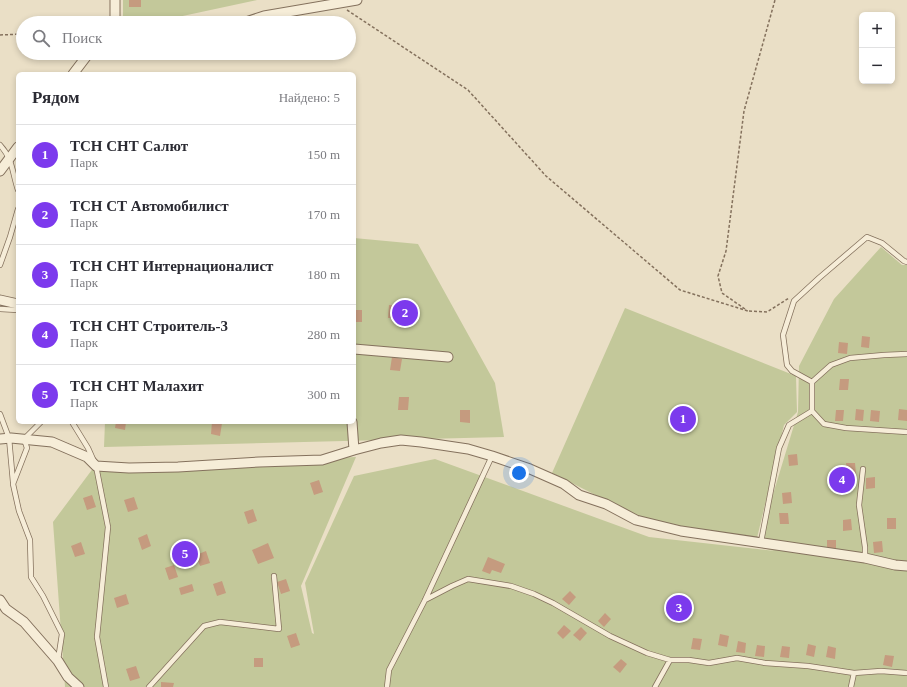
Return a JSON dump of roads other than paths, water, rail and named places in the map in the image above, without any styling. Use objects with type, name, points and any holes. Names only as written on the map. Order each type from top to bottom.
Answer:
[{"type":"street","points":[[115,0],[115,16]]},
{"type":"street","points":[[264,16],[357,0]]},
{"type":"street","points":[[75,72],[84,60]]},
{"type":"street","points":[[0,171],[16,149]]},
{"type":"street","points":[[0,300],[16,304]]},
{"type":"street","points":[[356,349],[448,358]]},
{"type":"street","points":[[352,424],[354,450]]},
{"type":"street","points":[[5,438],[52,442],[87,457],[96,466],[129,468],[322,460],[381,443],[401,440],[421,442],[468,449],[530,469],[564,484],[578,495],[606,504],[636,520],[681,532],[761,542],[907,566]]},
{"type":"street","points":[[0,600],[6,609],[24,622],[58,661],[68,677],[79,687]]},
{"type":"lane","points":[[0,145],[9,158],[16,185]]},
{"type":"lane","points":[[0,265],[16,216]]},
{"type":"lane","points":[[812,382],[792,371],[788,365],[783,335],[794,301],[867,237],[882,243],[907,262]]},
{"type":"lane","points":[[0,309],[16,310]]},
{"type":"lane","points":[[907,354],[850,358],[831,365],[812,382],[812,411],[824,424],[846,428],[907,432]]},
{"type":"lane","points":[[761,542],[779,448],[789,425],[812,411]]},
{"type":"lane","points":[[0,414],[19,511],[30,540],[31,577],[43,596],[62,634],[58,661]]},
{"type":"lane","points":[[13,484],[27,448],[24,439],[39,424]]},
{"type":"lane","points":[[73,424],[88,448],[96,466],[108,527],[97,637],[106,687]]},
{"type":"lane","points":[[387,687],[389,670],[425,600],[492,456]]},
{"type":"lane","points":[[863,469],[859,506],[866,547],[865,558]]},
{"type":"lane","points":[[149,687],[204,626],[220,622],[279,629],[274,576]]},
{"type":"lane","points":[[425,600],[468,579],[511,586],[534,594],[553,603],[610,636],[647,653],[670,660],[689,660],[709,663],[737,658],[765,663],[808,666],[854,673],[881,670],[907,673]]},
{"type":"lane","points":[[655,687],[670,660]]},
{"type":"lane","points":[[851,687],[854,673]]},
{"type":"place","name":"ТСН СТ Автомобилист","points":[[405,313]]},
{"type":"place","name":"ТСН СНТ Салют","points":[[683,419]]},
{"type":"place","name":"ТСН СНТ Строитель-3","points":[[842,480]]},
{"type":"place","name":"ТСН СНТ Малахит","points":[[185,554]]},
{"type":"place","name":"ТСН СНТ Интернационалист","points":[[679,608]]}]
